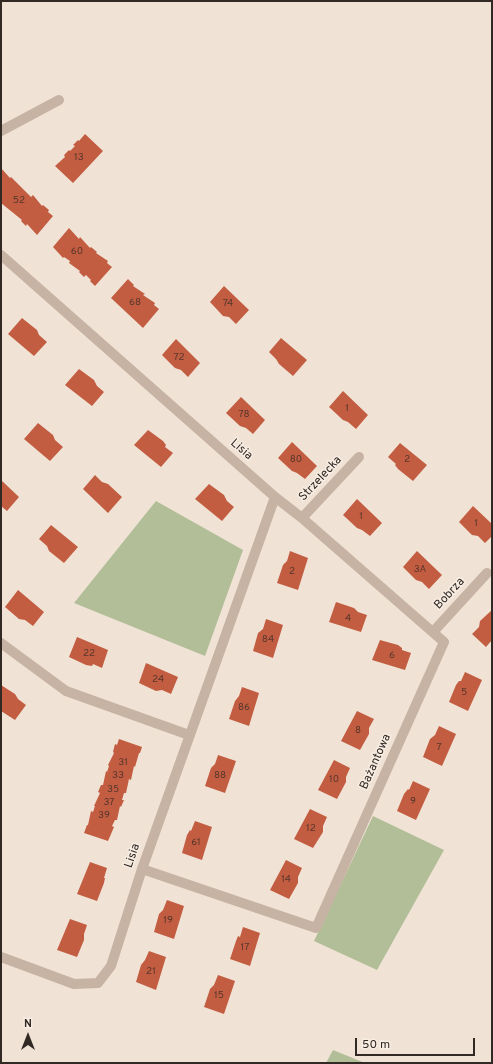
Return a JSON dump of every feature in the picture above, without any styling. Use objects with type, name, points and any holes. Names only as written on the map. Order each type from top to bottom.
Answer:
[{"type":"street","points":[[1,131],[59,100]]},
{"type":"street","name":"Lisia","points":[[1,255],[275,497],[142,869],[111,966],[98,983],[74,984],[1,958]]},
{"type":"street","name":"Strzelecka","points":[[302,518],[359,457]]},
{"type":"street","name":"Bażantowa","points":[[142,869],[316,928],[444,642],[302,518],[275,497]]},
{"type":"street","name":"Bobrza","points":[[433,632],[487,574]]},
{"type":"street","points":[[1,643],[66,691],[189,735]]},
{"type":"green space","points":[[156,501],[243,550],[205,656],[74,603]]},
{"type":"green space","points":[[373,816],[444,850],[377,970],[314,941]]},
{"type":"green space","points":[[333,1050],[365,1063],[326,1063]]},
{"type":"building","points":[[85,134],[103,151],[73,183],[55,166],[65,157],[64,155],[69,150],[70,151],[75,146],[73,145]]},
{"type":"building","points":[[1,168],[31,197],[33,195],[42,206],[43,205],[49,210],[48,212],[53,216],[37,235],[27,224],[26,226],[21,221],[22,220],[1,203]]},
{"type":"building","points":[[69,228],[79,239],[80,237],[90,248],[91,247],[97,252],[96,253],[108,261],[107,263],[112,267],[95,286],[86,275],[84,277],[79,272],[80,271],[69,263],[70,261],[64,257],[63,258],[53,247]]},
{"type":"building","points":[[128,279],[134,285],[133,286],[145,294],[143,295],[155,303],[154,305],[159,309],[143,328],[111,298]]},
{"type":"building","points":[[224,286],[249,310],[236,324],[229,317],[223,316],[210,302]]},
{"type":"building","points":[[22,318],[37,330],[39,335],[47,342],[34,356],[8,334]]},
{"type":"building","points":[[281,338],[307,360],[293,376],[279,364],[269,352]]},
{"type":"building","points":[[176,339],[200,363],[188,377],[181,370],[175,368],[162,355]]},
{"type":"building","points":[[79,369],[94,380],[97,386],[104,392],[92,406],[65,385]]},
{"type":"building","points":[[343,391],[368,415],[356,429],[348,422],[343,420],[329,407]]},
{"type":"building","points":[[241,397],[265,420],[253,434],[246,428],[240,426],[226,413]]},
{"type":"building","points":[[38,423],[53,435],[55,440],[63,447],[50,461],[24,439]]},
{"type":"building","points":[[148,430],[163,441],[166,445],[165,447],[173,453],[161,467],[134,445]]},
{"type":"building","points":[[292,442],[317,466],[305,479],[292,471],[278,458]]},
{"type":"building","points":[[400,443],[427,465],[413,481],[398,469],[395,465],[396,464],[388,457]]},
{"type":"building","points":[[95,475],[102,482],[108,484],[122,497],[108,513],[83,489]]},
{"type":"building","points":[[1,480],[19,497],[7,511],[1,506]]},
{"type":"building","points":[[209,484],[224,495],[227,501],[234,507],[222,521],[195,499]]},
{"type":"building","points":[[357,499],[382,523],[370,536],[357,528],[343,515]]},
{"type":"building","points":[[473,506],[492,524],[492,536],[485,543],[478,536],[472,535],[459,522]]},
{"type":"building","points":[[51,525],[78,547],[64,563],[49,551],[47,546],[39,539]]},
{"type":"building","points":[[290,551],[308,558],[298,590],[277,583],[283,565],[287,561]]},
{"type":"building","points":[[417,551],[442,575],[429,589],[422,582],[416,580],[403,567]]},
{"type":"building","points":[[18,590],[44,612],[33,626],[25,620],[19,619],[5,607]]},
{"type":"building","points":[[336,602],[354,608],[358,612],[367,615],[361,632],[329,622]]},
{"type":"building","points":[[492,610],[492,640],[486,647],[472,634],[479,627],[480,621]]},
{"type":"building","points":[[266,619],[283,625],[273,658],[253,651],[258,633],[263,629]]},
{"type":"building","points":[[77,637],[108,650],[102,668],[93,664],[92,666],[86,665],[69,657]]},
{"type":"building","points":[[380,640],[398,645],[402,648],[402,650],[411,653],[405,670],[372,660]]},
{"type":"building","points":[[146,663],[178,677],[171,694],[162,690],[156,691],[139,683]]},
{"type":"building","points":[[465,672],[482,680],[468,711],[449,702],[456,685],[459,681],[461,681]]},
{"type":"building","points":[[1,685],[15,694],[18,699],[26,705],[15,720],[1,711]]},
{"type":"building","points":[[242,687],[259,693],[249,726],[229,719],[235,701],[239,696]]},
{"type":"building","points":[[357,711],[374,719],[369,728],[369,734],[360,750],[341,741]]},
{"type":"building","points":[[439,726],[456,734],[442,766],[423,757],[430,739],[435,735]]},
{"type":"building","points":[[119,739],[142,747],[135,767],[134,766],[131,780],[129,779],[126,793],[124,793],[122,800],[124,800],[121,807],[120,806],[117,820],[115,820],[112,826],[114,827],[108,841],[84,833],[88,825],[91,811],[93,812],[100,793],[98,792],[101,785],[103,785],[106,771],[107,772],[109,766],[108,765],[114,753],[115,744],[117,745]]},
{"type":"building","points":[[218,755],[236,761],[225,793],[205,786],[211,768],[215,764]]},
{"type":"building","points":[[334,760],[350,768],[346,777],[346,782],[337,799],[318,790]]},
{"type":"building","points":[[413,781],[430,789],[416,820],[397,811],[404,794],[408,789],[409,790]]},
{"type":"building","points":[[310,809],[327,817],[323,826],[323,832],[313,848],[294,839]]},
{"type":"building","points":[[195,821],[212,827],[202,860],[182,853],[187,835],[190,830],[191,831]]},
{"type":"building","points":[[286,860],[302,868],[298,877],[298,883],[289,899],[270,890]]},
{"type":"building","points":[[90,862],[107,868],[104,883],[97,901],[77,894]]},
{"type":"building","points":[[167,900],[184,906],[174,939],[154,932],[159,914],[163,910]]},
{"type":"building","points":[[70,919],[87,925],[84,940],[77,957],[57,950]]},
{"type":"building","points":[[243,927],[260,933],[250,966],[230,959],[238,936],[240,937]]},
{"type":"building","points":[[149,951],[166,957],[156,990],[136,982],[141,965]]},
{"type":"building","points":[[218,975],[235,981],[224,1014],[204,1007],[210,989],[214,985]]}]
